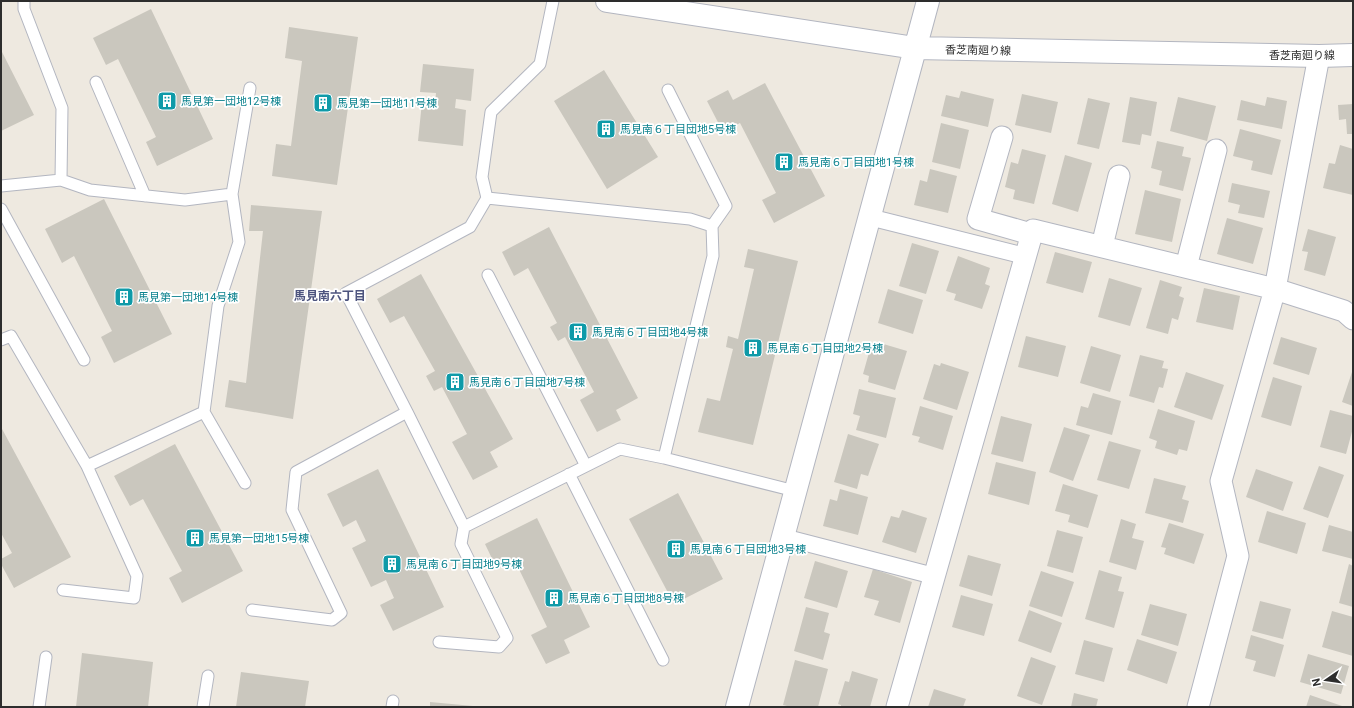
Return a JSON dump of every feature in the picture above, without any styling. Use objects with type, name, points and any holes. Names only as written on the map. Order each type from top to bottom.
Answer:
[{"type":"street","name":"香芝南廻り線","points":[[606,1],[915,48],[1319,56],[1353,55]]},
{"type":"street","points":[[737,707],[928,1]]},
{"type":"street","points":[[1198,707],[1238,556],[1222,481],[1275,289],[1319,56]]},
{"type":"street","points":[[1002,137],[978,219],[1031,234]]},
{"type":"street","points":[[1186,267],[1216,150]]},
{"type":"street","points":[[1102,246],[1119,176]]},
{"type":"street","points":[[869,217],[1025,256]]},
{"type":"street","points":[[896,707],[1033,230],[1275,289],[1344,311],[1353,319]]},
{"type":"street","points":[[782,537],[934,576]]},
{"type":"lane","points":[[24,1],[24,9],[62,108],[61,180]]},
{"type":"lane","points":[[438,642],[499,647],[507,638],[461,544],[464,527],[346,293],[470,227],[487,198],[482,177],[491,112],[540,64],[553,1]]},
{"type":"lane","points":[[96,82],[145,196]]},
{"type":"lane","points":[[246,483],[204,412],[218,306],[239,242],[232,194],[250,88]]},
{"type":"lane","points":[[664,458],[713,256],[712,226],[726,206],[668,90]]},
{"type":"lane","points":[[1,186],[61,180],[90,190],[185,200],[232,194]]},
{"type":"lane","points":[[487,198],[690,219],[712,226]]},
{"type":"lane","points":[[1,209],[84,360]]},
{"type":"lane","points":[[488,275],[586,466]]},
{"type":"lane","points":[[1,340],[11,336],[87,466],[137,576],[134,598],[63,590]]},
{"type":"lane","points":[[87,466],[204,412]]},
{"type":"lane","points":[[252,610],[332,620],[340,613],[292,510],[296,472],[407,412]]},
{"type":"lane","points":[[464,527],[620,449],[664,458],[795,491]]},
{"type":"lane","points":[[569,474],[663,660]]},
{"type":"lane","points":[[39,707],[46,657]]},
{"type":"lane","points":[[203,707],[208,676]]},
{"type":"building","name":"馬見第一団地12号棟","points":[[151,9],[213,139],[157,166],[146,142],[156,137],[118,59],[106,65],[93,38]]},
{"type":"building","name":"馬見第一団地11号棟","points":[[289,27],[358,37],[337,185],[272,176],[276,144],[291,146],[302,61],[285,58]]},
{"type":"building","points":[[1,50],[34,115],[1,131]]},
{"type":"building","points":[[423,64],[474,69],[471,101],[456,99],[455,108],[466,110],[463,146],[418,141],[422,102],[435,104],[436,93],[420,92]]},
{"type":"building","name":"馬見南６丁目団地5号棟","points":[[604,70],[658,157],[607,189],[554,101]]},
{"type":"building","name":"馬見南６丁目団地1号棟","points":[[765,83],[825,196],[774,223],[762,200],[776,193],[740,123],[723,132],[707,101],[728,90],[733,100]]},
{"type":"building","points":[[961,91],[994,99],[988,127],[941,116],[946,95],[959,98]]},
{"type":"building","points":[[1022,94],[1058,102],[1051,133],[1015,125]]},
{"type":"building","points":[[1130,97],[1157,102],[1151,136],[1142,134],[1140,145],[1122,142]]},
{"type":"building","points":[[1178,97],[1216,106],[1207,141],[1170,131]]},
{"type":"building","points":[[1267,97],[1287,101],[1282,129],[1237,120],[1241,100],[1265,106]]},
{"type":"building","points":[[1088,98],[1110,103],[1099,149],[1077,144]]},
{"type":"building","points":[[1353,104],[1353,134],[1347,134],[1346,119],[1339,120],[1338,105]]},
{"type":"building","points":[[941,123],[969,130],[960,169],[932,162]]},
{"type":"building","points":[[1240,129],[1281,140],[1272,175],[1251,170],[1253,161],[1233,156]]},
{"type":"building","points":[[1157,141],[1184,147],[1182,156],[1191,158],[1183,191],[1159,185],[1162,171],[1151,168]]},
{"type":"building","points":[[1340,145],[1353,149],[1353,195],[1323,188],[1329,163],[1335,164]]},
{"type":"building","points":[[1022,149],[1046,155],[1034,204],[1013,199],[1015,190],[1005,187],[1011,162],[1018,164]]},
{"type":"building","points":[[1065,155],[1092,163],[1078,212],[1052,204]]},
{"type":"building","points":[[930,169],[957,176],[948,213],[914,205],[920,180],[927,182]]},
{"type":"building","points":[[1232,183],[1270,191],[1264,218],[1238,213],[1240,205],[1228,202]]},
{"type":"building","points":[[1145,190],[1181,199],[1172,242],[1135,234]]},
{"type":"building","name":"馬見第一団地14号棟","points":[[104,199],[172,334],[114,363],[101,337],[112,331],[74,256],[62,263],[45,229]]},
{"type":"building","points":[[251,205],[322,211],[293,419],[225,407],[229,380],[246,383],[263,231],[249,231]]},
{"type":"building","points":[[1227,218],[1263,228],[1253,264],[1217,254]]},
{"type":"building","name":"馬見南６丁目団地4号棟","points":[[549,227],[638,398],[616,410],[621,420],[597,432],[580,400],[594,392],[565,337],[558,341],[550,327],[557,323],[528,268],[514,276],[502,252]]},
{"type":"building","points":[[1308,229],[1336,237],[1325,276],[1304,270],[1308,252],[1302,251]]},
{"type":"building","points":[[912,243],[939,251],[926,294],[899,286]]},
{"type":"building","name":"馬見南６丁目団地2号棟","points":[[748,249],[798,261],[753,445],[698,432],[707,398],[720,401],[733,349],[726,347],[728,336],[738,339],[754,269],[744,267]]},
{"type":"building","points":[[1055,252],[1092,262],[1083,293],[1046,283]]},
{"type":"building","points":[[958,256],[990,268],[985,284],[990,286],[982,309],[954,300],[956,294],[946,291]]},
{"type":"building","name":"馬見南６丁目団地7号棟","points":[[421,274],[513,439],[490,452],[498,467],[473,480],[452,442],[467,434],[442,387],[434,391],[426,376],[435,371],[404,316],[390,323],[377,299]]},
{"type":"building","points":[[1109,278],[1142,288],[1130,326],[1098,317]]},
{"type":"building","points":[[1160,280],[1182,287],[1179,296],[1184,298],[1178,320],[1172,318],[1168,334],[1146,328]]},
{"type":"building","points":[[1204,288],[1240,296],[1233,330],[1196,322]]},
{"type":"building","points":[[888,289],[923,300],[913,334],[878,323]]},
{"type":"building","points":[[1026,336],[1066,346],[1058,377],[1018,367]]},
{"type":"building","points":[[1281,337],[1317,348],[1309,375],[1273,364]]},
{"type":"building","points":[[880,343],[907,351],[895,390],[868,382],[869,376],[863,374],[870,349],[877,351]]},
{"type":"building","points":[[1091,346],[1121,355],[1110,392],[1080,383]]},
{"type":"building","points":[[1140,355],[1164,361],[1162,368],[1168,369],[1163,388],[1159,387],[1154,403],[1129,396]]},
{"type":"building","points":[[941,363],[969,372],[957,410],[923,399],[934,364],[940,366]]},
{"type":"building","points":[[1353,369],[1353,406],[1342,402]]},
{"type":"building","points":[[1186,372],[1224,385],[1212,420],[1174,407]]},
{"type":"building","points":[[1273,377],[1302,386],[1291,426],[1261,417]]},
{"type":"building","points":[[859,389],[896,398],[886,438],[856,430],[860,416],[853,414]]},
{"type":"building","points":[[1093,393],[1121,401],[1112,435],[1076,425],[1081,406],[1088,408]]},
{"type":"building","points":[[920,406],[953,416],[943,450],[918,442],[920,437],[912,435]]},
{"type":"building","points":[[1158,409],[1195,421],[1187,451],[1179,449],[1177,455],[1155,448],[1157,441],[1149,438]]},
{"type":"building","points":[[1330,410],[1353,416],[1353,428],[1346,454],[1320,447]]},
{"type":"building","points":[[1001,416],[1032,424],[1023,462],[991,454]]},
{"type":"building","points":[[1,427],[71,557],[14,588],[1,564],[1,559],[12,553],[1,533]]},
{"type":"building","points":[[1064,427],[1090,435],[1073,481],[1049,472]]},
{"type":"building","points":[[848,434],[879,444],[868,476],[861,474],[857,489],[834,482]]},
{"type":"building","points":[[1109,441],[1141,450],[1129,489],[1097,480]]},
{"type":"building","name":"馬見第一団地15号棟","points":[[175,444],[243,571],[182,603],[169,578],[182,571],[143,499],[130,506],[114,476]]},
{"type":"building","points":[[996,462],[1036,472],[1029,505],[988,494]]},
{"type":"building","points":[[1319,466],[1344,475],[1328,518],[1303,509]]},
{"type":"building","name":"馬見南６丁目団地9号棟","points":[[378,469],[444,607],[393,631],[380,605],[394,598],[386,580],[371,587],[352,548],[366,541],[356,520],[343,527],[327,494]]},
{"type":"building","points":[[1256,469],[1293,482],[1283,511],[1246,497]]},
{"type":"building","points":[[1154,478],[1186,486],[1182,499],[1189,501],[1183,523],[1145,513]]},
{"type":"building","points":[[1063,484],[1098,495],[1088,528],[1068,522],[1070,515],[1055,511]]},
{"type":"building","points":[[840,489],[868,497],[858,535],[823,526],[830,499],[837,501]]},
{"type":"building","name":"馬見南６丁目団地3号棟","points":[[678,493],[723,579],[674,604],[629,519]]},
{"type":"building","points":[[902,510],[927,518],[916,553],[882,542],[891,516],[899,518]]},
{"type":"building","points":[[1267,511],[1306,523],[1297,554],[1258,542]]},
{"type":"building","name":"馬見南６丁目団地8号棟","points":[[537,518],[590,627],[564,640],[570,653],[546,664],[531,635],[547,627],[515,561],[497,569],[485,544]]},
{"type":"building","points":[[1121,519],[1136,524],[1132,538],[1144,541],[1136,570],[1109,562]]},
{"type":"building","points":[[1169,523],[1204,534],[1194,564],[1164,554],[1166,548],[1161,547]]},
{"type":"building","points":[[1329,525],[1353,532],[1353,559],[1322,551]]},
{"type":"building","points":[[1057,530],[1083,537],[1073,573],[1047,566]]},
{"type":"building","points":[[968,555],[1001,564],[992,596],[959,586]]},
{"type":"building","points":[[815,561],[848,571],[837,608],[804,598]]},
{"type":"building","points":[[1349,564],[1353,566],[1353,607],[1339,603]]},
{"type":"building","points":[[873,569],[912,582],[900,623],[874,615],[879,601],[864,597]]},
{"type":"building","points":[[1099,570],[1122,577],[1118,591],[1124,592],[1114,628],[1085,619]]},
{"type":"building","points":[[1041,571],[1074,582],[1062,617],[1029,606]]},
{"type":"building","points":[[961,595],[993,604],[984,636],[952,627]]},
{"type":"building","points":[[1260,601],[1291,609],[1283,639],[1252,631]]},
{"type":"building","points":[[1150,604],[1187,614],[1178,646],[1141,635]]},
{"type":"building","points":[[806,607],[829,613],[824,632],[830,634],[823,660],[794,651]]},
{"type":"building","points":[[1029,610],[1062,623],[1051,653],[1018,641]]},
{"type":"building","points":[[1332,611],[1353,617],[1353,656],[1322,647]]},
{"type":"building","points":[[1251,635],[1284,645],[1275,677],[1253,671],[1256,661],[1245,658]]},
{"type":"building","points":[[1137,639],[1177,652],[1167,684],[1127,670]]},
{"type":"building","points":[[1084,640],[1113,648],[1104,682],[1075,674]]},
{"type":"building","points":[[82,653],[153,662],[148,707],[76,707]]},
{"type":"building","points":[[1308,654],[1349,666],[1341,694],[1300,682]]},
{"type":"building","points":[[1031,657],[1056,666],[1042,705],[1017,696]]},
{"type":"building","points":[[795,660],[828,669],[818,707],[791,707],[783,705]]},
{"type":"building","points":[[852,671],[878,679],[870,707],[841,707],[841,705],[838,704],[845,681],[849,682]]},
{"type":"building","points":[[241,672],[309,681],[305,707],[236,707]]},
{"type":"building","points":[[934,689],[966,699],[963,707],[928,707]]},
{"type":"building","points":[[1074,693],[1098,699],[1096,707],[1071,707]]},
{"type":"building","points":[[1310,695],[1345,707],[1306,707]]},
{"type":"building","points":[[430,702],[473,706],[430,707]]},
{"type":"place","name":"馬見第一団地12号棟","points":[[167,101]]},
{"type":"place","name":"馬見第一団地11号棟","points":[[323,103]]},
{"type":"place","name":"馬見南６丁目団地5号棟","points":[[606,129]]},
{"type":"place","name":"馬見南６丁目団地1号棟","points":[[784,162]]},
{"type":"place","name":"馬見第一団地14号棟","points":[[124,297]]},
{"type":"place","name":"馬見南６丁目団地4号棟","points":[[578,332]]},
{"type":"place","name":"馬見南６丁目団地2号棟","points":[[753,348]]},
{"type":"place","name":"馬見南６丁目団地7号棟","points":[[455,382]]},
{"type":"place","name":"馬見第一団地15号棟","points":[[195,538]]},
{"type":"place","name":"馬見南６丁目団地3号棟","points":[[676,549]]},
{"type":"place","name":"馬見南６丁目団地9号棟","points":[[392,564]]},
{"type":"place","name":"馬見南６丁目団地8号棟","points":[[554,598]]},
{"type":"district","name":"馬見南六丁目","points":[[330,296]]}]
